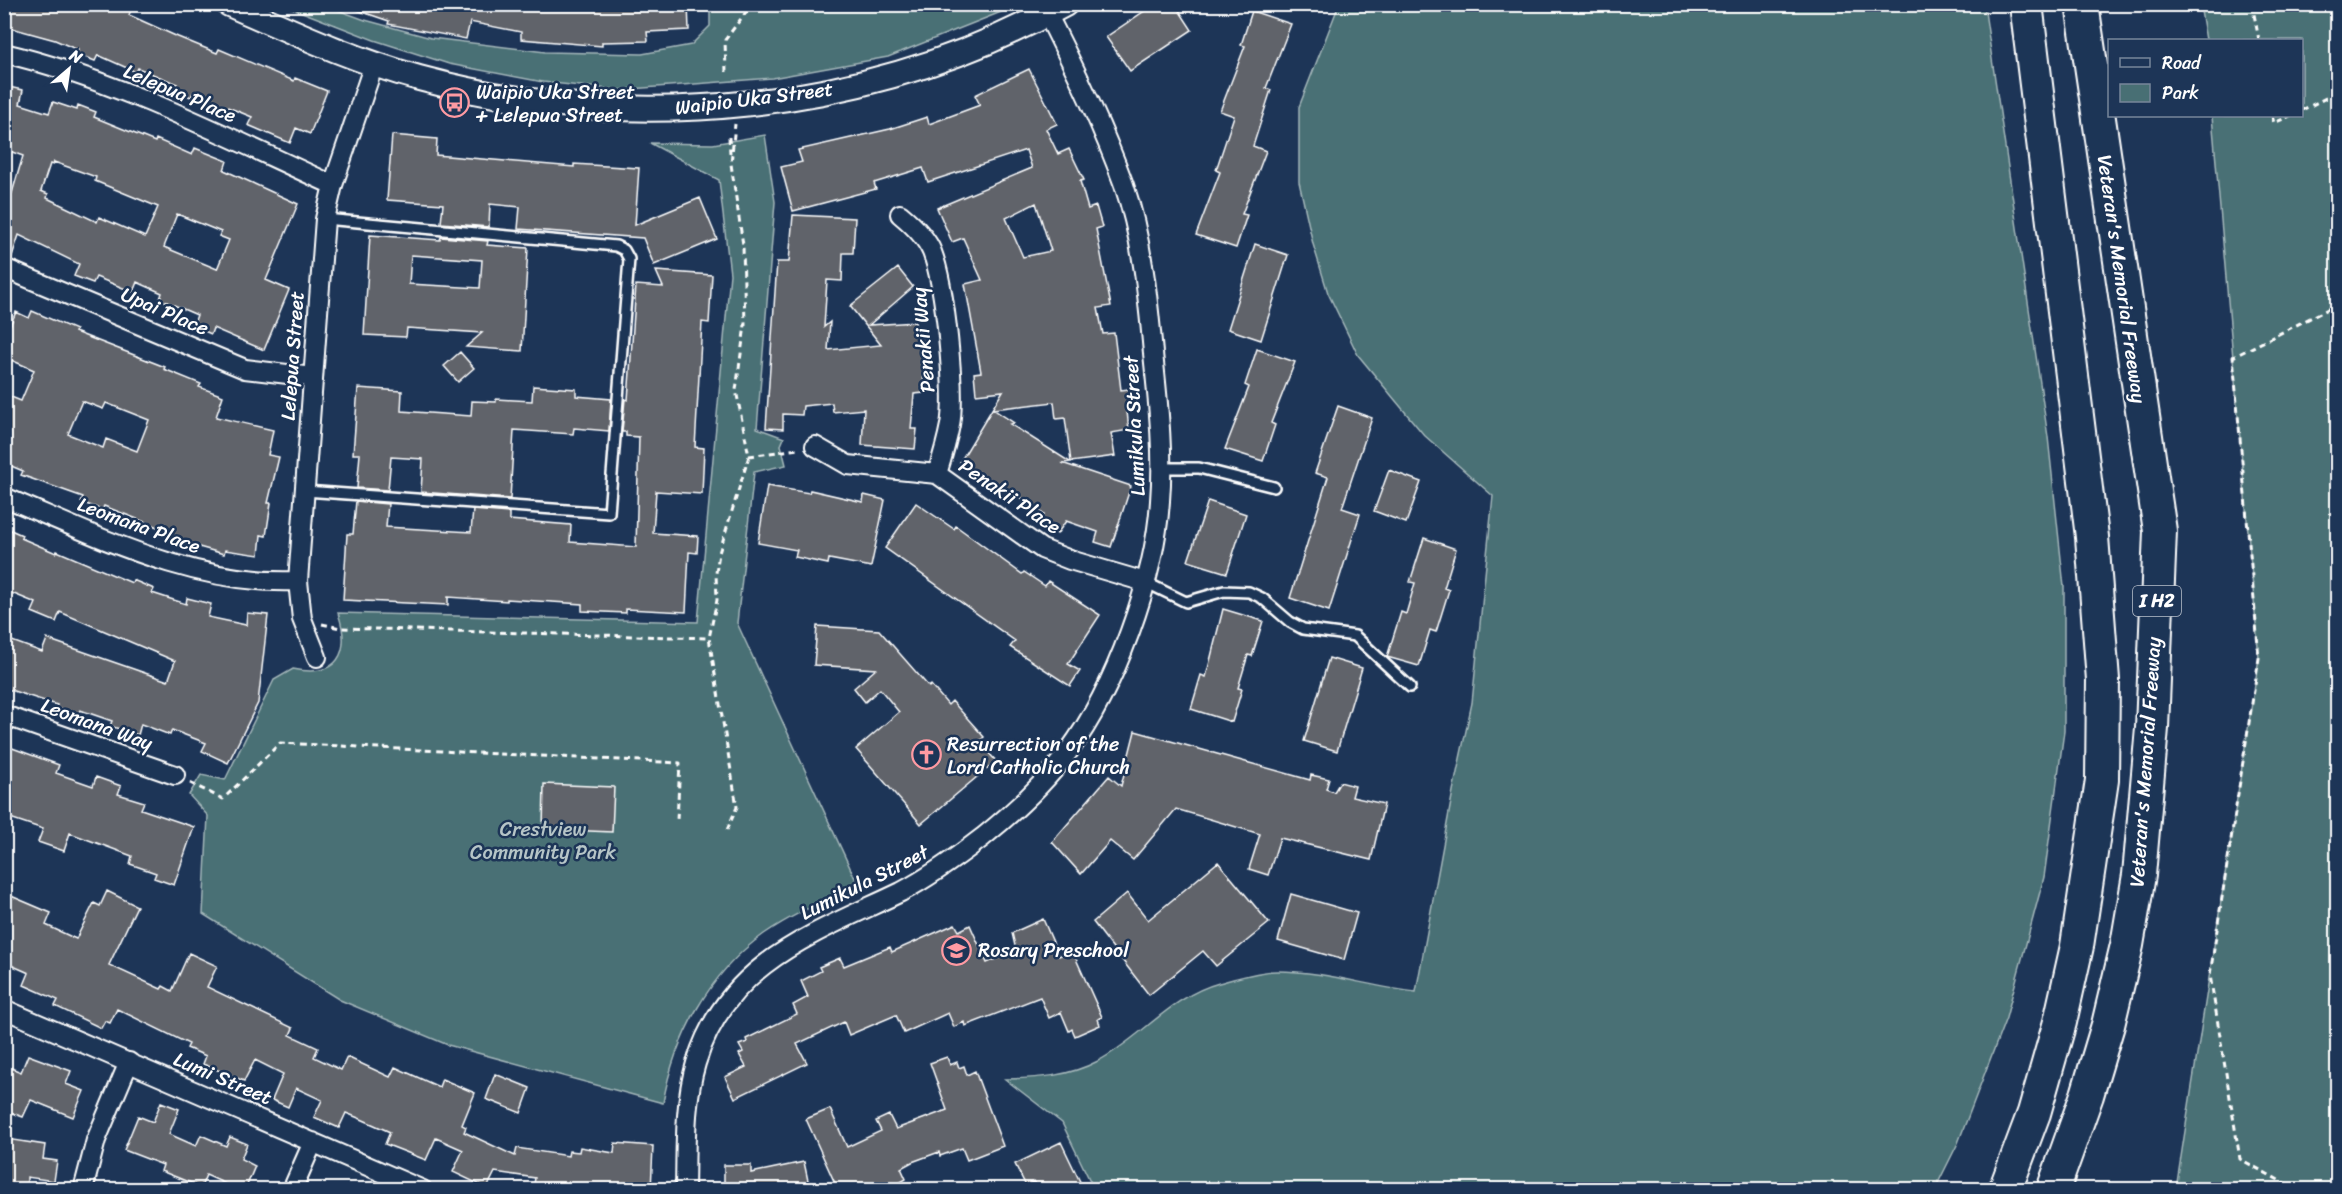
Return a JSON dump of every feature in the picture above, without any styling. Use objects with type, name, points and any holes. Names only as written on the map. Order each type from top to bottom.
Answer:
[{"type":"highway","points":[[2005,1190],[2034,1113],[2060,1022],[2077,946],[2102,780],[2103,680],[2092,537],[2026,4]]},
{"type":"highway","name":"Veteran's Memorial Freeway","points":[[2053,1190],[2087,1095],[2108,1025],[2127,945],[2139,875],[2152,728],[2160,531],[2082,4]]},
{"type":"street","name":"Waipio Uka Street","points":[[229,4],[374,64],[467,90],[585,108],[678,110],[737,104],[832,89],[915,69],[1051,8]]},
{"type":"street","name":"Lumikula Street","points":[[685,1190],[687,1116],[696,1061],[709,1032],[729,1000],[750,975],[781,951],[815,931],[902,891],[942,867],[984,836],[1042,782],[1068,753],[1087,723],[1119,660],[1145,582],[1156,536],[1162,468],[1151,335],[1134,223],[1124,186],[1051,8]]},
{"type":"street","name":"Lelepua Place","points":[[4,53],[72,72],[333,184]]},
{"type":"street","name":"Lelepua Street","points":[[317,657],[302,619],[298,581],[326,219],[333,184],[374,64]]},
{"type":"street","name":"Penakii Way","points":[[900,214],[915,227],[932,250],[940,279],[951,392],[951,423],[937,474]]},
{"type":"street","name":"Upai Place","points":[[4,268],[245,369],[313,377]]},
{"type":"street","name":"Penakii Place","points":[[815,446],[848,465],[937,474],[1042,549],[1070,560],[1145,582]]},
{"type":"street","name":"Leomana Place","points":[[4,497],[149,557],[213,576],[273,582],[298,581]]},
{"type":"street","name":"Leomana Way","points":[[4,715],[175,775]]},
{"type":"street","name":"Lumi Street","points":[[4,1009],[423,1190]]},
{"type":"street","points":[[82,1190],[96,1140],[129,1062]]},
{"type":"street","points":[[292,1190],[313,1142]]},
{"type":"lane","points":[[305,491],[609,513],[629,259],[624,250],[616,246],[326,219]]},
{"type":"lane","points":[[1162,468],[1199,468],[1274,487]]},
{"type":"lane","points":[[1145,582],[1186,602],[1224,591],[1249,592],[1262,598],[1290,622],[1303,629],[1354,636],[1410,687]]},
{"type":"path","points":[[746,4],[750,10]]},
{"type":"path","points":[[726,72],[725,40],[750,10],[752,4]]},
{"type":"path","points":[[2252,4],[2259,39]]},
{"type":"path","points":[[2303,109],[2337,92]]},
{"type":"path","points":[[731,164],[737,104]]},
{"type":"path","points":[[2272,117],[2274,123],[2288,117]]},
{"type":"path","points":[[727,830],[737,807],[709,638],[717,600],[716,573],[719,553],[749,456],[736,390],[745,325],[743,245],[729,136]]},
{"type":"path","points":[[2297,1190],[2240,1159],[2210,975],[2259,658],[2233,357],[2337,303]]},
{"type":"path","points":[[749,456],[815,446]]},
{"type":"path","points":[[302,619],[340,628],[709,638]]},
{"type":"path","points":[[175,775],[224,799],[280,743],[680,763],[677,820]]},
{"type":"green space","points":[[284,5],[324,5],[365,20],[431,38],[545,52],[642,54],[691,45],[710,26],[710,5],[923,5],[960,9],[972,5],[1004,5],[1006,10],[888,57],[772,78],[618,90],[543,82],[449,64],[374,40]]},
{"type":"green space","points":[[1343,5],[1984,5],[2048,437],[2064,587],[2064,731],[2044,877],[2006,1018],[1958,1143],[1935,1189],[1510,1190],[1500,1184],[1492,1190],[1094,1189],[1062,1123],[1005,1079],[1053,1076],[1087,1066],[1113,1052],[1171,1008],[1202,989],[1255,973],[1277,971],[1330,976],[1416,992],[1453,791],[1472,703],[1493,496],[1424,435],[1358,355],[1328,293],[1313,244],[1299,182],[1299,107],[1338,7]]},
{"type":"green space","points":[[2200,5],[2337,5],[2337,1189],[2176,1189],[2259,658],[2212,117],[2303,117],[2303,39],[2206,39]]},
{"type":"green space","name":"Crestview Community Park","points":[[765,135],[775,202],[757,428],[784,438],[781,445],[786,465],[754,472],[737,623],[858,885],[775,927],[744,950],[727,968],[711,987],[685,1031],[668,1079],[663,1103],[448,1045],[340,1000],[203,914],[208,816],[189,795],[201,775],[225,780],[274,680],[293,669],[321,670],[337,660],[342,651],[343,640],[338,613],[698,622],[730,274],[719,180],[650,143],[713,144]]},
{"type":"building","points":[[4,4],[133,4],[129,15],[178,37],[217,53],[219,49],[294,81],[295,78],[327,91],[310,134],[296,128],[290,143],[248,125],[252,117],[193,93],[191,97],[174,90],[177,84],[138,68],[136,72],[98,55],[95,61],[77,54],[78,50],[55,40],[4,26]]},
{"type":"building","points":[[349,4],[688,4],[689,30],[647,32],[648,41],[602,42],[602,46],[521,39],[521,32],[470,22],[466,39],[388,24],[389,21],[348,7]]},
{"type":"building","points":[[1155,4],[1175,4],[1192,30],[1130,71],[1106,37]]},
{"type":"building","points":[[1252,11],[1291,24],[1266,88],[1271,90],[1253,146],[1266,151],[1242,214],[1247,215],[1236,248],[1196,235],[1220,172],[1216,170],[1234,116],[1220,111],[1245,46],[1241,45]]},
{"type":"building","points":[[1029,69],[1057,124],[1046,129],[1058,154],[1069,149],[1084,180],[1080,181],[1088,209],[1096,206],[1102,227],[1096,229],[1111,306],[1098,308],[1103,334],[1114,333],[1121,390],[1129,389],[1132,410],[1127,411],[1129,430],[1111,433],[1115,456],[1071,462],[1065,418],[1056,419],[1054,402],[993,409],[1014,423],[1010,424],[1070,462],[1062,463],[1131,486],[1111,547],[1095,542],[1098,532],[1066,521],[1057,534],[1039,521],[1044,515],[1032,504],[960,462],[1003,391],[976,394],[974,373],[981,372],[965,284],[982,280],[963,238],[952,242],[937,208],[1032,168],[1026,150],[928,182],[923,168],[874,183],[876,189],[793,211],[781,167],[802,162],[798,150],[890,129],[927,117],[929,124],[980,105],[975,95]],"holes":[[[1036,203],[1051,251],[1023,257],[1006,218]]]},
{"type":"building","points":[[4,86],[23,90],[20,104],[49,113],[53,102],[77,110],[78,105],[96,112],[94,117],[155,142],[156,139],[192,155],[195,148],[227,161],[224,170],[298,204],[266,280],[289,290],[264,350],[213,328],[211,334],[193,326],[197,315],[160,299],[162,293],[137,282],[133,292],[96,277],[93,283],[74,276],[79,264],[19,235],[11,259],[4,257],[4,191],[12,193],[23,156],[4,149]],"holes":[[[54,162],[96,177],[95,181],[158,207],[145,237],[99,217],[97,222],[47,198],[48,194],[41,191],[50,164],[53,165]],[[177,214],[221,232],[219,236],[229,240],[217,269],[164,247]]]},
{"type":"building","points":[[392,135],[437,139],[436,155],[574,167],[574,164],[639,168],[635,225],[700,198],[717,239],[654,265],[643,238],[518,229],[520,207],[490,204],[489,227],[441,223],[443,204],[387,200]]},
{"type":"building","points":[[793,215],[855,218],[853,253],[843,253],[842,281],[827,280],[824,327],[830,322],[828,350],[881,345],[850,306],[898,268],[913,287],[869,325],[915,322],[915,336],[922,336],[924,393],[914,394],[911,429],[917,429],[915,449],[862,445],[864,409],[833,412],[832,403],[803,406],[802,415],[783,414],[783,429],[766,428],[777,262],[789,262]]},
{"type":"building","points":[[370,235],[440,240],[441,237],[488,241],[487,245],[528,248],[522,351],[466,347],[482,333],[407,328],[406,337],[364,335]],"holes":[[[411,255],[482,260],[480,288],[409,284]]]},
{"type":"building","points":[[1255,244],[1288,255],[1261,340],[1228,329]]},
{"type":"building","points":[[656,271],[712,275],[709,323],[702,322],[695,447],[704,448],[702,494],[656,491],[653,533],[698,536],[697,553],[689,552],[686,612],[626,609],[626,613],[582,611],[582,604],[507,599],[507,601],[448,597],[448,605],[343,600],[347,534],[353,534],[356,501],[388,504],[386,527],[471,532],[473,510],[509,513],[509,520],[571,525],[570,542],[636,547],[639,437],[626,436],[626,432],[622,432],[625,399],[628,400],[636,285],[663,287]]},
{"type":"building","points":[[32,311],[76,330],[75,332],[165,367],[164,369],[201,384],[199,387],[223,396],[216,417],[273,430],[268,455],[279,457],[268,503],[271,503],[266,536],[261,535],[259,555],[225,550],[224,554],[199,547],[163,534],[165,530],[104,506],[102,510],[81,502],[83,497],[21,475],[23,471],[4,463],[4,394],[21,401],[34,370],[4,357],[4,339],[16,312],[29,318]],"holes":[[[82,401],[103,409],[106,403],[149,420],[137,451],[106,439],[103,448],[68,434]]]},
{"type":"building","points":[[1257,349],[1295,362],[1271,423],[1275,425],[1263,461],[1225,449],[1249,387],[1245,385]]},
{"type":"building","points":[[460,352],[474,368],[458,382],[444,366]]},
{"type":"building","points":[[533,386],[576,389],[576,396],[611,399],[609,431],[574,428],[573,434],[514,430],[510,499],[421,492],[423,459],[391,457],[388,490],[357,488],[360,454],[353,454],[358,388],[402,391],[401,411],[471,416],[472,401],[496,402],[496,399],[532,401]]},
{"type":"building","points":[[1338,406],[1372,418],[1342,508],[1360,514],[1329,611],[1290,598],[1328,477],[1315,473]]},
{"type":"building","points":[[1389,470],[1421,482],[1406,523],[1374,511]]},
{"type":"building","points":[[767,486],[809,493],[810,490],[863,502],[864,495],[885,500],[871,567],[829,559],[828,564],[795,557],[797,550],[758,543]]},
{"type":"building","points":[[1208,501],[1246,514],[1227,573],[1188,561]]},
{"type":"building","points":[[916,503],[954,529],[956,526],[1022,574],[1024,572],[1045,586],[1048,581],[1100,615],[1068,664],[1080,671],[1070,686],[1010,647],[1015,641],[885,548]]},
{"type":"building","points":[[4,527],[22,535],[21,538],[56,553],[57,551],[132,583],[133,580],[154,589],[152,593],[186,604],[187,598],[211,604],[208,617],[246,625],[247,613],[268,615],[258,703],[228,763],[202,751],[206,743],[172,730],[170,735],[141,724],[138,735],[110,726],[112,721],[80,710],[78,715],[56,708],[57,705],[4,688],[4,638],[42,652],[47,639],[168,681],[175,661],[60,612],[56,622],[32,612],[36,603],[4,590]]},
{"type":"building","points":[[1424,538],[1456,549],[1444,588],[1449,590],[1436,632],[1430,630],[1419,666],[1387,657],[1401,612],[1406,614],[1415,583],[1410,582]]},
{"type":"building","points":[[1223,609],[1263,621],[1252,656],[1248,655],[1238,688],[1242,689],[1232,722],[1191,709],[1201,675],[1206,677]]},
{"type":"building","name":"Resurrection of the Lord Catholic Church","points":[[817,626],[879,630],[929,687],[931,685],[948,705],[952,701],[984,737],[979,742],[996,761],[921,824],[856,749],[899,712],[880,689],[865,702],[854,688],[876,669],[814,665]]},
{"type":"building","points":[[1329,658],[1362,668],[1337,751],[1304,741]]},
{"type":"building","points":[[1135,731],[1310,780],[1311,775],[1329,779],[1326,789],[1334,792],[1340,782],[1355,786],[1352,797],[1384,804],[1371,860],[1280,838],[1268,875],[1249,869],[1260,834],[1176,809],[1133,860],[1110,841],[1081,874],[1052,842],[1109,776],[1121,786]]},
{"type":"building","points":[[4,745],[59,765],[56,773],[93,786],[96,777],[121,786],[118,794],[144,802],[141,809],[194,827],[174,885],[154,878],[156,873],[130,864],[132,856],[70,833],[64,851],[38,842],[43,829],[4,816]]},
{"type":"building","points":[[544,784],[614,787],[612,832],[543,829]]},
{"type":"building","points":[[1218,862],[1269,923],[1216,966],[1203,951],[1149,995],[1093,922],[1127,893],[1148,920]]},
{"type":"building","points":[[107,891],[137,906],[109,965],[161,989],[163,986],[172,991],[189,953],[217,966],[207,987],[293,1028],[290,1035],[318,1048],[314,1057],[341,1070],[347,1057],[390,1077],[395,1067],[439,1087],[442,1079],[475,1093],[462,1125],[466,1127],[464,1132],[515,1156],[517,1148],[568,1156],[569,1151],[579,1152],[580,1147],[614,1153],[615,1143],[653,1146],[651,1190],[605,1190],[582,1185],[582,1190],[533,1190],[535,1178],[495,1172],[487,1188],[453,1172],[463,1150],[436,1138],[426,1160],[385,1144],[390,1132],[346,1113],[339,1128],[314,1117],[322,1100],[296,1088],[288,1107],[272,1100],[283,1074],[255,1060],[244,1081],[203,1064],[206,1056],[187,1048],[189,1044],[117,1009],[110,1023],[105,1021],[101,1028],[55,1006],[58,1000],[24,985],[29,973],[4,962],[4,893],[51,913],[46,925],[76,939],[94,903],[100,906]]},
{"type":"building","points":[[1291,894],[1357,913],[1344,960],[1278,941]]},
{"type":"building","points":[[1043,919],[1059,956],[1072,950],[1102,1017],[1098,1019],[1100,1025],[1075,1036],[1072,1029],[1069,1031],[1061,1012],[1049,1018],[1040,997],[965,1026],[964,1022],[954,1027],[948,1013],[904,1033],[896,1015],[849,1035],[844,1022],[797,1044],[807,1063],[735,1098],[725,1077],[746,1067],[739,1054],[743,1052],[739,1045],[747,1042],[746,1039],[797,1014],[793,1005],[808,997],[801,981],[821,971],[819,967],[840,958],[844,966],[890,947],[892,952],[955,924],[959,931],[970,925],[987,963],[1016,950],[1012,933]]},
{"type":"building","points":[[28,1055],[71,1071],[66,1084],[84,1091],[73,1117],[31,1100],[23,1117],[4,1110],[4,1065],[21,1072]]},
{"type":"building","points":[[947,1057],[950,1065],[957,1062],[959,1068],[964,1066],[967,1075],[975,1071],[1003,1146],[967,1160],[962,1148],[940,1156],[939,1152],[912,1162],[901,1168],[906,1179],[899,1183],[902,1190],[838,1190],[806,1119],[830,1109],[847,1147],[881,1131],[876,1121],[889,1115],[896,1129],[947,1110],[930,1063]]},
{"type":"building","points":[[495,1074],[530,1088],[521,1113],[486,1099]]},
{"type":"building","points":[[161,1102],[179,1109],[169,1134],[196,1146],[201,1135],[226,1146],[230,1137],[247,1144],[241,1159],[255,1166],[245,1190],[239,1190],[206,1175],[201,1187],[161,1171],[163,1165],[124,1150],[138,1116],[153,1122]]},
{"type":"building","points":[[7,1139],[45,1145],[43,1159],[57,1161],[54,1181],[27,1177],[27,1190],[4,1190]]},
{"type":"building","points":[[1061,1142],[1084,1190],[1038,1190],[1034,1181],[1026,1186],[1015,1164]]},
{"type":"building","points":[[804,1162],[810,1190],[724,1190],[724,1165],[751,1165],[751,1173]]},
{"type":"place","name":"Waipio Uka Street + Lelepua Street","points":[[455,103]]},
{"type":"place","name":"Resurrection of the Lord Catholic Church","points":[[926,755]]},
{"type":"place","name":"Rosary Preschool","points":[[957,950]]}]
